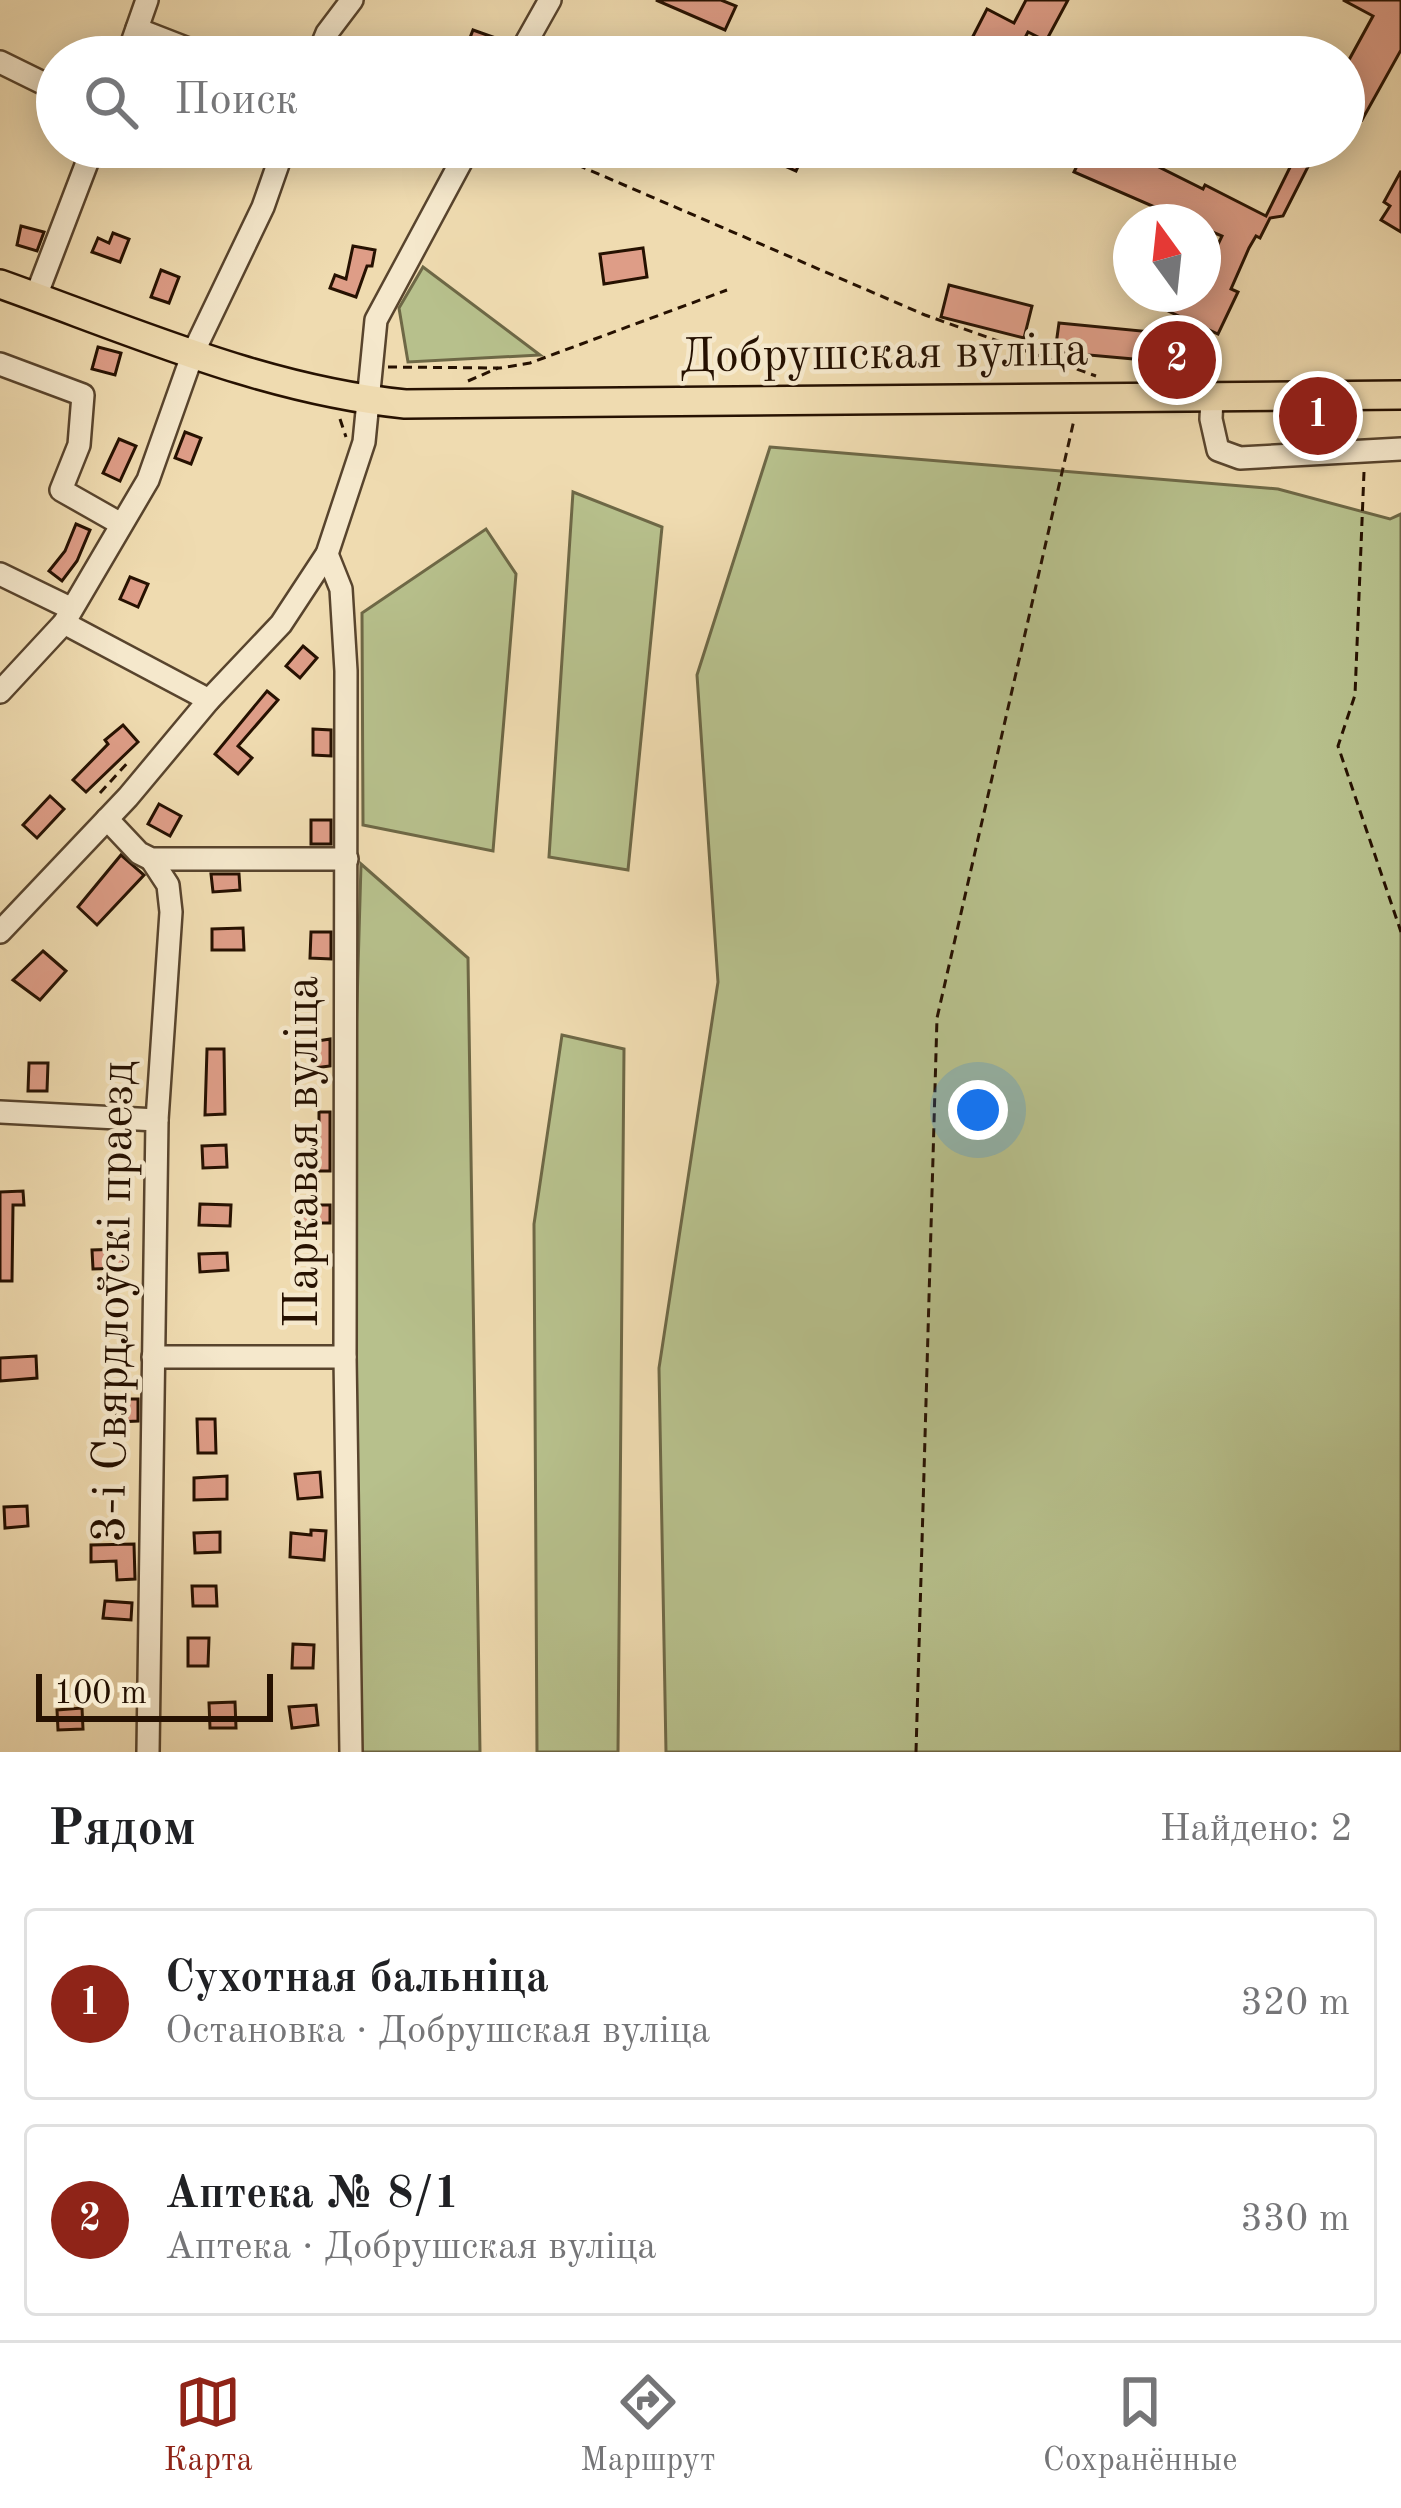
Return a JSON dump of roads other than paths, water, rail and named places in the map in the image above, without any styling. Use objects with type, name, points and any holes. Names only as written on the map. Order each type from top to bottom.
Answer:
[{"type":"main road","name":"Добрушская вуліца","points":[[0,284],[278,382],[369,401],[483,406],[1088,387],[1212,397],[1401,395]]},
{"type":"street","points":[[134,36],[147,0]]},
{"type":"street","points":[[326,36],[352,0]]},
{"type":"street","points":[[530,36],[550,0]]},
{"type":"street","points":[[137,29],[155,36]]},
{"type":"street","points":[[0,62],[36,80]]},
{"type":"street","points":[[36,296],[85,168]]},
{"type":"street","points":[[0,692],[67,615],[148,480],[193,353],[263,207],[277,168]]},
{"type":"street","points":[[0,932],[281,624],[327,554],[364,442],[376,320],[457,168]]},
{"type":"street","points":[[0,364],[83,395],[79,446],[61,490],[122,524]]},
{"type":"street","points":[[1212,397],[1211,419],[1219,450],[1240,458],[1401,449]]},
{"type":"street","name":"Паркавая вуліца","points":[[327,554],[341,589],[346,671],[345,1357],[351,1752]]},
{"type":"street","points":[[0,574],[209,700]]},
{"type":"street","points":[[107,819],[139,854],[152,859],[347,859]]},
{"type":"street","name":"3-і Свярдлоўскі праезд","points":[[148,1752],[157,1120],[171,912],[168,884],[152,859]]},
{"type":"street","points":[[0,1112],[157,1120]]},
{"type":"street","points":[[153,1357],[345,1357]]},
{"type":"place","name":"Аптека № 8/1","points":[[1177,360]]},
{"type":"place","name":"Сухотная бальніца","points":[[1318,416]]}]
